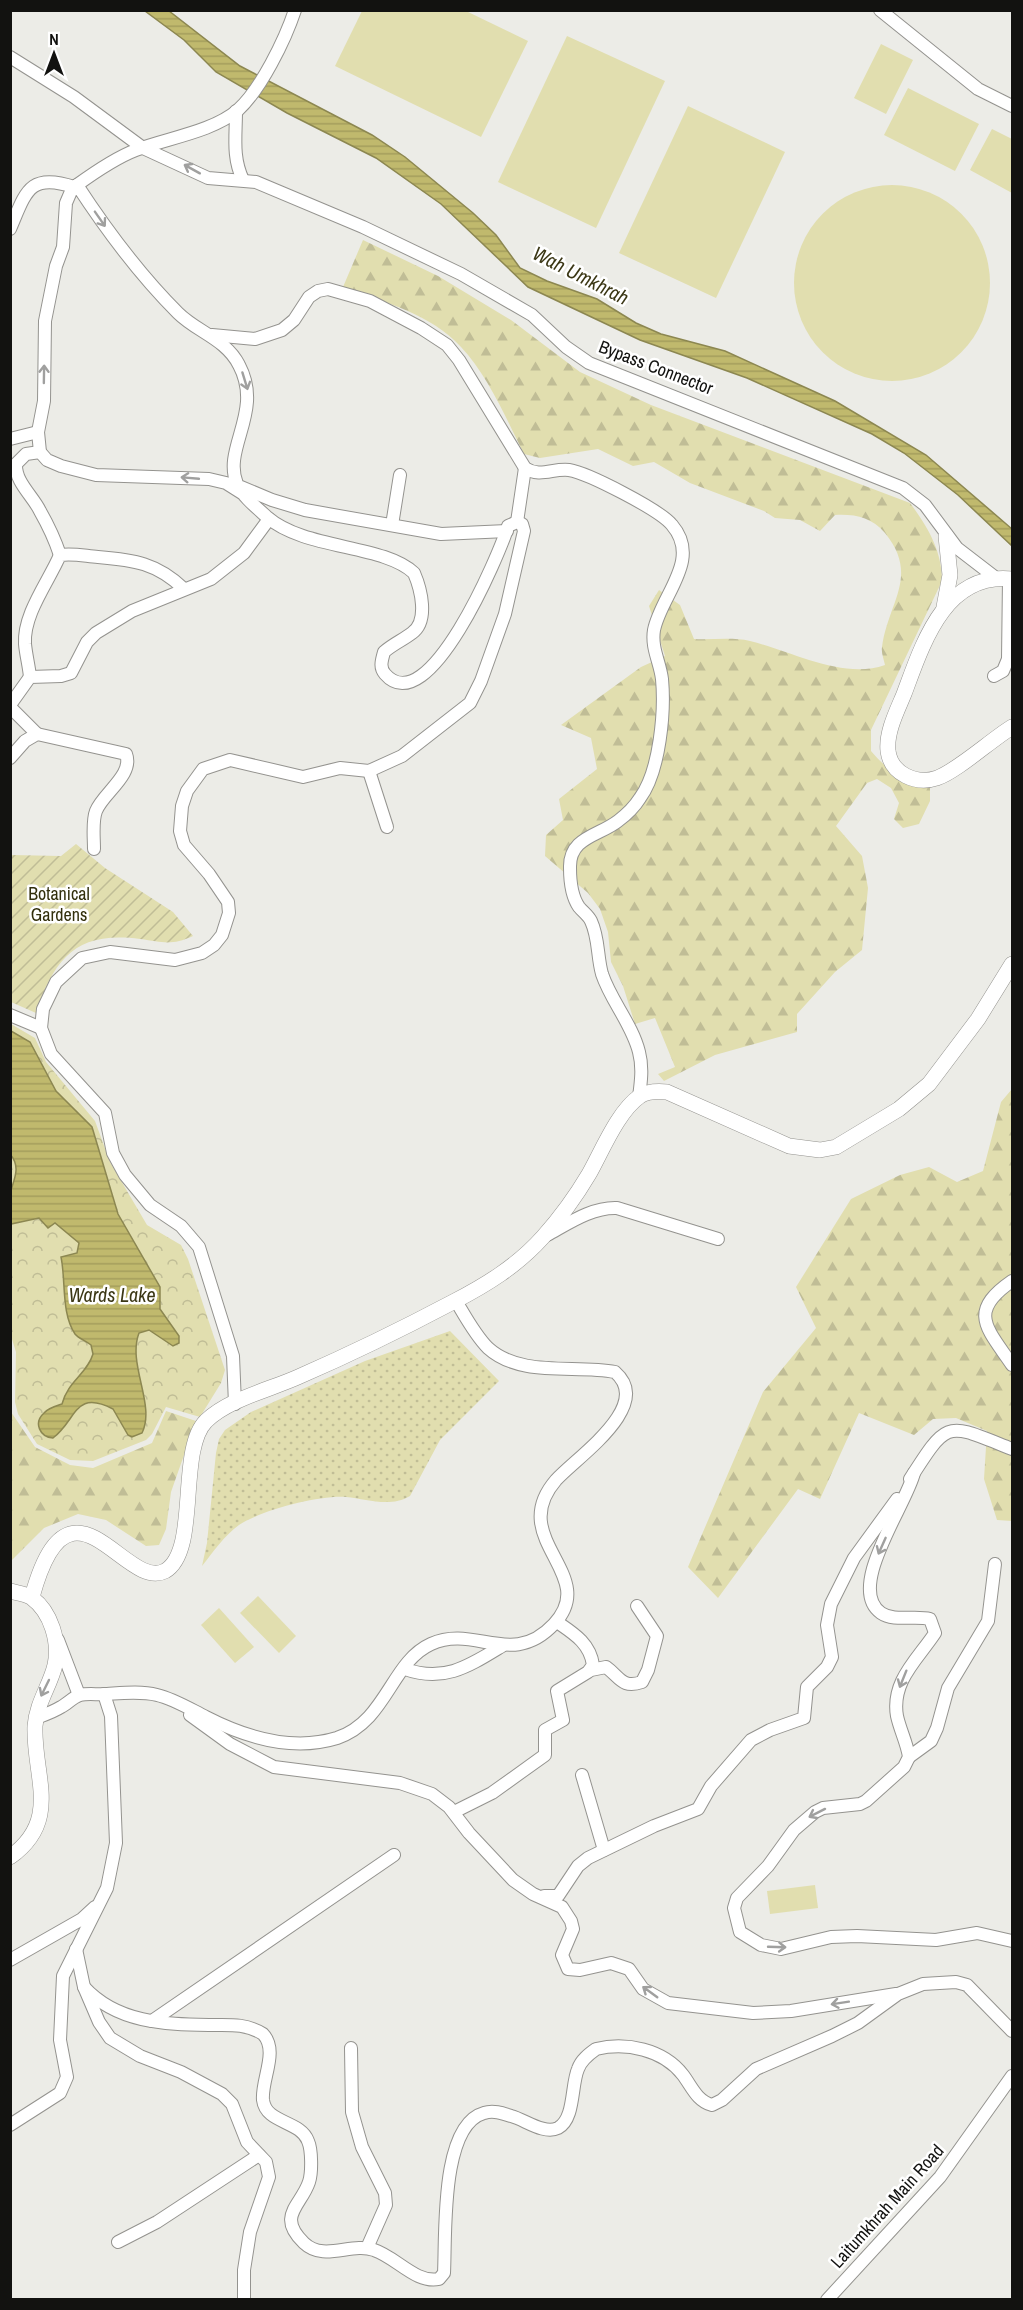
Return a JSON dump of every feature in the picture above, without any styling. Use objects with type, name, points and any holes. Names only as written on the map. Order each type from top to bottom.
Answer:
[{"type":"main road","points":[[945,607],[950,575],[946,536]]},
{"type":"main road","points":[[1006,579],[970,586],[945,607],[926,639],[889,734],[888,753],[891,761],[904,775],[914,779],[937,778],[1012,727]]},
{"type":"main road","points":[[32,1597],[46,1556],[66,1536],[76,1533],[88,1534],[130,1562],[152,1572],[158,1573],[169,1567],[180,1550],[192,1456],[201,1428],[206,1421],[235,1404],[346,1356],[456,1301],[522,1259],[544,1236],[577,1194],[608,1139],[639,1097],[646,1093],[667,1092],[789,1146],[820,1150],[836,1147],[900,1109],[929,1084],[978,1019],[1012,964]]},
{"type":"main road","points":[[10,1591],[32,1597],[48,1618],[54,1633],[55,1665],[40,1698],[36,1718],[41,1813],[32,1837],[10,1857]]},
{"type":"street","points":[[243,180],[237,167],[234,148],[239,109],[268,68],[285,37],[295,10]]},
{"type":"street","points":[[880,11],[978,88],[1012,106]]},
{"type":"street","name":"Bypass Connector","points":[[10,57],[74,97],[143,148],[208,178],[256,182],[363,227],[461,274],[532,315],[566,347],[589,363],[903,488],[925,505],[946,536],[966,556],[1006,579]]},
{"type":"street","points":[[239,109],[170,141],[118,158],[76,186],[66,203],[63,247],[56,266],[45,321],[44,401],[38,432],[40,452],[47,460],[61,466],[90,473],[209,479],[290,506],[392,525],[452,535],[507,531]]},
{"type":"street","points":[[10,229],[27,192],[33,186],[55,181],[76,186],[125,256],[154,289],[180,315],[229,349],[239,364],[247,384],[249,402],[235,461],[241,490],[269,519],[302,535],[380,557],[414,573],[421,598],[419,624],[414,633],[384,652],[381,662],[383,671],[391,680],[401,682],[423,674],[446,650],[466,622],[488,579],[512,522],[522,524],[524,531],[505,614],[470,703],[402,756],[369,771],[340,768],[303,777],[242,760],[230,760],[203,769],[187,791],[182,806],[180,831],[184,844],[194,860],[209,874],[228,902],[230,913],[222,935],[214,945],[202,953],[175,960],[110,952],[82,958],[56,982],[43,1009],[41,1028],[58,1063],[105,1113],[113,1153],[125,1175],[150,1205],[181,1226],[199,1247],[233,1356],[235,1404]]},
{"type":"street","points":[[211,335],[255,339],[282,330],[318,291],[335,290],[370,301],[447,345],[459,360],[525,468],[517,522]]},
{"type":"street","points":[[10,439],[38,432]]},
{"type":"street","points":[[40,452],[26,454],[16,464],[16,470],[18,477],[42,513],[60,555],[36,604],[26,633],[30,677],[10,706],[37,734],[127,755],[121,778],[96,809],[94,849]]},
{"type":"street","points":[[525,468],[541,473],[566,470],[587,475],[664,518],[672,524],[682,542],[682,566],[654,634],[655,655],[662,677],[662,702],[658,750],[650,778],[641,798],[617,822],[583,838],[574,850],[570,865],[571,884],[577,905],[590,918],[598,939],[602,972],[608,990],[639,1051],[641,1076],[639,1097]]},
{"type":"street","points":[[392,525],[400,475]]},
{"type":"street","points":[[30,677],[67,676],[71,673],[87,642],[96,633],[132,612],[212,579],[237,560],[269,519]]},
{"type":"street","points":[[60,555],[77,554],[122,558],[144,564],[167,573],[184,589]]},
{"type":"street","points":[[994,676],[1003,671],[1008,659],[1006,579]]},
{"type":"street","points":[[10,758],[25,741],[37,734]]},
{"type":"street","points":[[369,771],[387,827]]},
{"type":"street","points":[[10,1015],[41,1028]]},
{"type":"street","points":[[544,1236],[598,1209],[608,1207],[718,1239]]},
{"type":"street","points":[[1012,1281],[991,1297],[985,1317],[987,1326],[1012,1365]]},
{"type":"street","points":[[36,1718],[79,1695],[151,1694],[173,1701],[240,1734],[271,1741],[318,1741],[336,1738],[357,1729],[374,1714],[405,1669],[418,1653],[430,1644],[458,1639],[501,1646],[532,1642],[557,1622],[567,1591],[565,1576],[542,1533],[540,1508],[551,1487],[624,1410],[627,1389],[623,1379],[615,1372],[540,1366],[501,1356],[488,1348],[456,1301]]},
{"type":"street","points":[[539,1896],[558,1896],[582,1863],[604,1850],[698,1809],[711,1786],[752,1740],[770,1730],[804,1718],[807,1687],[827,1667],[832,1657],[828,1619],[838,1589],[854,1558],[938,1437],[950,1430],[967,1432],[1012,1449]]},
{"type":"street","points":[[909,1757],[897,1716],[899,1691],[903,1676],[935,1633],[934,1624],[930,1619],[924,1617],[894,1617],[882,1614],[875,1607],[869,1585],[881,1548],[914,1473]]},
{"type":"street","points":[[995,1564],[988,1621],[948,1688],[938,1728],[931,1741],[909,1757],[904,1767],[866,1801],[860,1804],[824,1808],[815,1812],[794,1830],[768,1866],[737,1898],[734,1908],[740,1932],[760,1945],[781,1949],[831,1937],[857,1936],[936,1940],[977,1933],[1012,1941]]},
{"type":"street","points":[[454,1812],[492,1793],[546,1755],[545,1730],[563,1720],[557,1691],[591,1670],[606,1667],[619,1682],[625,1684],[636,1684],[646,1676],[657,1636],[637,1606]]},
{"type":"street","points":[[557,1622],[584,1643],[592,1659],[591,1670]]},
{"type":"street","points":[[54,1633],[79,1695]]},
{"type":"street","points":[[405,1669],[419,1674],[446,1675],[458,1671],[501,1646]]},
{"type":"street","points":[[10,2125],[47,2103],[60,2093],[65,2085],[67,2068],[60,2040],[64,1971],[106,1888],[116,1843],[111,1716],[104,1694]]},
{"type":"street","points":[[173,1701],[230,1744],[265,1764],[285,1770],[406,1784],[432,1794],[454,1812],[476,1841],[513,1880],[562,1907],[573,1929],[562,1955],[568,1969],[580,1970],[604,1963],[620,1965],[628,1969],[643,1989],[668,2003],[695,2008],[769,2013],[898,1994],[923,1984],[956,1982],[967,1985],[1012,2031]]},
{"type":"street","points":[[582,1775],[604,1850]]},
{"type":"street","points":[[152,2021],[394,1855]]},
{"type":"street","points":[[10,1960],[82,1919],[95,1907],[106,1888]]},
{"type":"street","points":[[76,1949],[84,1987],[99,2022],[110,2038],[141,2056],[213,2088],[228,2098],[247,2142],[269,2170],[269,2177],[250,2232],[243,2283],[244,2300]]},
{"type":"street","points":[[84,1987],[95,1999],[116,2012],[152,2021],[233,2025],[263,2034],[269,2044],[263,2086],[266,2110],[272,2116],[298,2129],[310,2146],[309,2183],[296,2202],[291,2217],[294,2231],[304,2243],[315,2250],[331,2252],[367,2248],[384,2254],[426,2279],[440,2279],[444,2273],[453,2155],[462,2130],[482,2113],[491,2112],[514,2116],[545,2130],[557,2129],[564,2122],[568,2112],[579,2066],[596,2049],[631,2046],[656,2054],[676,2067],[702,2100],[712,2105],[722,2100],[756,2069],[858,2023],[898,1994]]},
{"type":"street","points":[[351,2048],[354,2121],[362,2147],[385,2193],[386,2205],[367,2248]]},
{"type":"street","name":"Laitumkhrah Main Road","points":[[827,2300],[940,2177],[1012,2076]]},
{"type":"street","points":[[118,2242],[157,2222],[259,2155]]},
{"type":"green space","points":[[362,11],[466,11],[528,41],[481,137],[335,66]]},
{"type":"green space","points":[[567,36],[665,81],[596,228],[498,182]]},
{"type":"green space","points":[[881,44],[913,60],[886,114],[854,98]]},
{"type":"green space","points":[[908,88],[979,124],[955,171],[884,135]]},
{"type":"green space","points":[[688,106],[785,152],[716,298],[619,253]]},
{"type":"green space","points":[[992,129],[1012,139],[1012,193],[970,170]]},
{"type":"green space","points":[[892,185],[920,189],[938,197],[954,207],[968,221],[986,255],[990,283],[986,311],[978,329],[968,345],[954,359],[920,377],[892,381],[864,377],[846,369],[830,359],[816,345],[798,311],[794,283],[798,255],[806,237],[816,221],[830,207],[864,189]]},
{"type":"green space","points":[[363,240],[438,276],[511,320],[580,372],[651,405],[910,503],[928,530],[937,549],[942,581],[871,730],[871,751],[897,774],[930,785],[930,801],[919,824],[903,828],[894,819],[899,803],[891,788],[877,779],[867,783],[836,826],[862,856],[868,888],[862,950],[835,972],[797,1014],[797,1032],[715,1055],[664,1081],[658,1074],[675,1067],[655,1018],[635,1024],[623,986],[611,962],[608,932],[600,909],[588,893],[545,856],[546,835],[563,820],[559,799],[597,769],[591,738],[561,725],[641,667],[665,656],[649,606],[659,590],[680,605],[694,639],[750,641],[835,667],[869,669],[885,665],[882,647],[901,576],[895,548],[885,533],[868,520],[849,515],[835,515],[820,531],[800,520],[775,518],[764,511],[690,483],[654,462],[633,466],[598,449],[540,458],[524,454],[496,398],[479,370],[461,347],[421,317],[343,287]]},
{"type":"green space","name":"Botanical Gardens","points":[[76,844],[105,868],[173,912],[193,936],[173,942],[118,938],[100,939],[84,944],[61,963],[51,977],[36,1013],[11,1002],[11,855],[61,856]]},
{"type":"green space","points":[[11,1024],[35,1038],[46,1062],[95,1121],[110,1162],[147,1225],[181,1245],[188,1259],[225,1370],[221,1383],[200,1417],[166,1407],[152,1434],[146,1440],[93,1461],[70,1460],[37,1444],[18,1414],[15,1402],[16,1352],[11,1336]]},
{"type":"green space","points":[[1012,1089],[1012,1521],[997,1520],[984,1479],[987,1431],[956,1418],[933,1419],[914,1435],[859,1413],[820,1499],[798,1489],[718,1598],[688,1567],[763,1392],[816,1328],[796,1287],[851,1199],[900,1175],[929,1167],[957,1182],[983,1171],[1001,1102]]},
{"type":"green space","points":[[450,1331],[499,1381],[440,1440],[410,1496],[395,1502],[346,1497],[321,1498],[276,1509],[239,1525],[202,1566],[207,1543],[216,1453],[219,1439],[225,1430],[251,1412],[365,1361]]},
{"type":"green space","points":[[166,1411],[196,1421],[171,1492],[166,1529],[159,1545],[146,1546],[106,1520],[78,1514],[44,1528],[11,1561],[11,1412],[35,1447],[70,1465],[93,1468],[152,1443]]},
{"type":"green space","points":[[258,1596],[296,1636],[279,1653],[240,1613]]},
{"type":"green space","points":[[219,1608],[254,1647],[235,1663],[201,1625]]},
{"type":"green space","points":[[815,1885],[818,1908],[770,1914],[767,1891]]},
{"type":"water","points":[[145,11],[169,11],[240,66],[372,135],[405,157],[496,235],[520,268],[547,281],[597,299],[636,323],[661,334],[725,351],[835,401],[926,455],[1012,529],[1012,546],[958,495],[904,453],[872,434],[747,378],[640,340],[528,287],[441,204],[376,158],[287,113],[216,72],[184,40]]},
{"type":"water","name":"Wards Lake","points":[[11,1031],[30,1042],[56,1091],[92,1127],[118,1214],[160,1287],[160,1309],[179,1336],[179,1343],[173,1346],[149,1330],[139,1333],[136,1358],[146,1410],[142,1433],[132,1437],[128,1435],[113,1409],[91,1403],[77,1409],[53,1438],[45,1435],[40,1429],[41,1417],[52,1407],[62,1404],[69,1389],[93,1354],[91,1345],[75,1334],[66,1307],[61,1257],[77,1253],[79,1243],[55,1223],[48,1228],[39,1218],[11,1224],[10,1194],[16,1169],[14,1159],[10,1154]]},
{"type":"water label","name":"Wah Umkhrah","points":[[581,275]]}]
